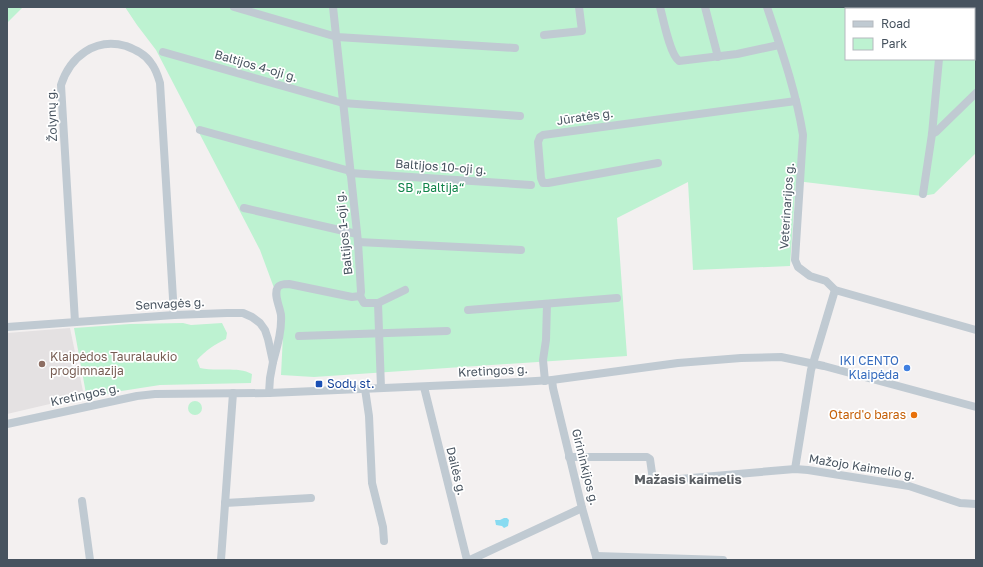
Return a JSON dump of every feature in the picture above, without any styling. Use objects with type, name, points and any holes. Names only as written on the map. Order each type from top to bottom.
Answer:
[{"type":"street","points":[[234,7],[337,37],[515,48]]},
{"type":"street","name":"Baltijos 1-oji g.","points":[[333,7],[362,286],[360,296]]},
{"type":"street","points":[[544,35],[582,31],[579,7]]},
{"type":"street","points":[[660,7],[675,58],[679,60],[718,57],[780,45]]},
{"type":"street","points":[[705,7],[718,57]]},
{"type":"street","name":"Veterinarijos g.","points":[[767,7],[780,45],[796,101],[803,135],[795,260],[798,267],[802,272],[826,281],[835,290],[976,330]]},
{"type":"street","name":"Žolynų g.","points":[[75,322],[61,85],[69,67],[76,58],[90,48],[106,44],[122,45],[139,51],[151,63],[156,71],[160,83],[174,315]]},
{"type":"street","name":"Baltijos 4-oji g.","points":[[163,52],[343,103],[520,116]]},
{"type":"street","points":[[923,194],[932,134],[939,60]]},
{"type":"street","points":[[932,134],[936,132],[976,93]]},
{"type":"street","name":"Jūratės g.","points":[[658,163],[543,183],[541,178],[538,142],[540,137],[543,135],[796,101]]},
{"type":"street","name":"Baltijos 10-oji g.","points":[[200,130],[350,172],[530,185]]},
{"type":"street","points":[[244,208],[357,238],[521,250]]},
{"type":"street","points":[[273,362],[281,327],[281,315],[276,293],[277,288],[281,285],[289,284],[352,297],[360,296],[364,303],[378,303],[405,290]]},
{"type":"street","points":[[795,469],[813,363],[835,290]]},
{"type":"street","points":[[468,310],[617,298]]},
{"type":"street","points":[[378,303],[381,388]]},
{"type":"street","name":"Girininkijos g.","points":[[547,304],[546,345],[543,360],[548,380],[553,388],[582,508],[597,558]]},
{"type":"street","name":"Senvagės g.","points":[[7,328],[174,315],[236,312],[243,313],[260,323],[265,330],[273,362],[269,393]]},
{"type":"street","points":[[299,336],[447,331]]},
{"type":"street","name":"Kretingos g.","points":[[7,424],[138,396],[155,394],[269,393],[424,387],[548,380],[678,363],[741,358],[781,357],[813,363],[976,408]]},
{"type":"street","name":"Dailės g.","points":[[424,387],[468,560]]},
{"type":"street","points":[[365,389],[369,416],[372,483],[383,527],[384,541]]},
{"type":"street","points":[[221,560],[233,393]]},
{"type":"street","name":"Mažojo Kaimelio g.","points":[[569,457],[647,457],[650,460],[653,480],[656,481],[795,469],[830,472],[909,486],[960,503],[976,504]]},
{"type":"street","points":[[225,503],[311,498]]},
{"type":"street","points":[[82,501],[90,560]]},
{"type":"street","points":[[468,560],[582,508]]},
{"type":"street","points":[[597,558],[723,560]]},
{"type":"shaded area","name":"Klaipėdos Tauralaukio progimnazija","points":[[70,328],[84,396],[7,414],[7,333]]},
{"type":"green space","points":[[7,7],[23,7],[7,23]]},
{"type":"green space","name":"SB „Baltija“","points":[[125,7],[976,7],[976,153],[934,194],[922,196],[796,181],[790,266],[693,270],[688,182],[617,218],[627,356],[314,377],[281,375],[284,315],[260,250],[156,50]]},
{"type":"green space","points":[[183,323],[191,325],[222,323],[227,333],[226,339],[210,348],[197,360],[200,368],[213,370],[240,370],[252,374],[251,383],[160,385],[115,392],[87,399],[74,328],[130,324]]},
{"type":"green space","points":[[195,401],[200,403],[202,408],[200,413],[195,415],[190,413],[188,408],[190,403]]},
{"type":"water","points":[[504,518],[509,520],[508,526],[504,528],[496,525],[495,520]]},
{"type":"place","name":"Klaipėdos Tauralaukio progimnazija","points":[[42,364]]},
{"type":"place","name":"IKI CENTO Klaipėda","points":[[907,368]]},
{"type":"place","name":"Sodų st.","points":[[319,384]]},
{"type":"place","name":"Otard'o baras","points":[[914,415]]},
{"type":"district","name":"Mažasis kaimelis","points":[[688,479]]}]
